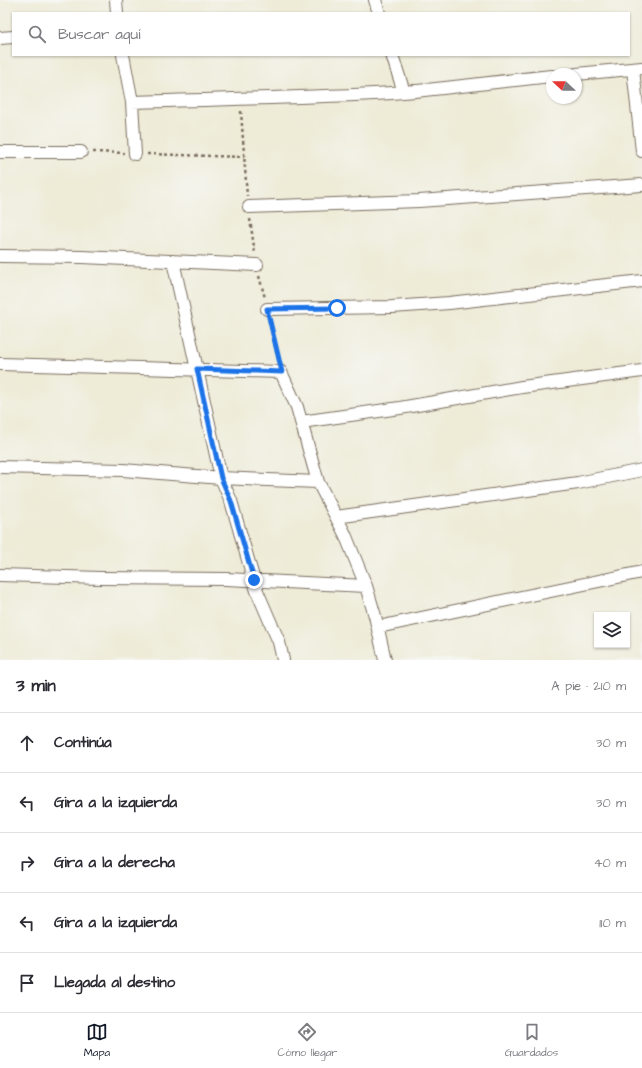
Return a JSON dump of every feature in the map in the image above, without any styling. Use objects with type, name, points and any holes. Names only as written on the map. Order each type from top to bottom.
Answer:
[{"type":"street","points":[[116,0],[117,12]]},
{"type":"street","points":[[375,0],[379,12]]},
{"type":"street","points":[[0,38],[12,37]]},
{"type":"street","points":[[123,56],[132,102],[135,154]]},
{"type":"street","points":[[392,56],[404,92]]},
{"type":"street","points":[[582,74],[638,69],[642,151]]},
{"type":"street","points":[[132,102],[404,92],[472,86],[546,77]]},
{"type":"street","points":[[0,152],[81,152]]},
{"type":"street","points":[[248,207],[419,201],[642,185]]},
{"type":"street","points":[[0,256],[82,257],[257,265]]},
{"type":"street","points":[[174,261],[221,478],[231,501],[257,591],[279,642],[283,660]]},
{"type":"street","points":[[267,309],[392,307],[449,303],[642,281]]},
{"type":"street","points":[[0,364],[282,372],[297,408],[318,482],[355,556],[366,586],[378,627],[385,660]]},
{"type":"street","points":[[301,422],[400,408],[522,387],[642,371]]},
{"type":"street","points":[[0,467],[123,470],[221,478],[318,482]]},
{"type":"street","points":[[336,517],[578,482],[642,470]]},
{"type":"street","points":[[378,627],[642,572]]},
{"type":"street","points":[[0,575],[254,580],[366,586]]},
{"type":"path","points":[[241,99],[248,207],[257,265],[282,372]]},
{"type":"path","points":[[81,152],[244,157]]},
{"type":"route","points":[[254,580],[231,501],[221,478],[197,369],[282,372],[267,309],[337,308]]}]
